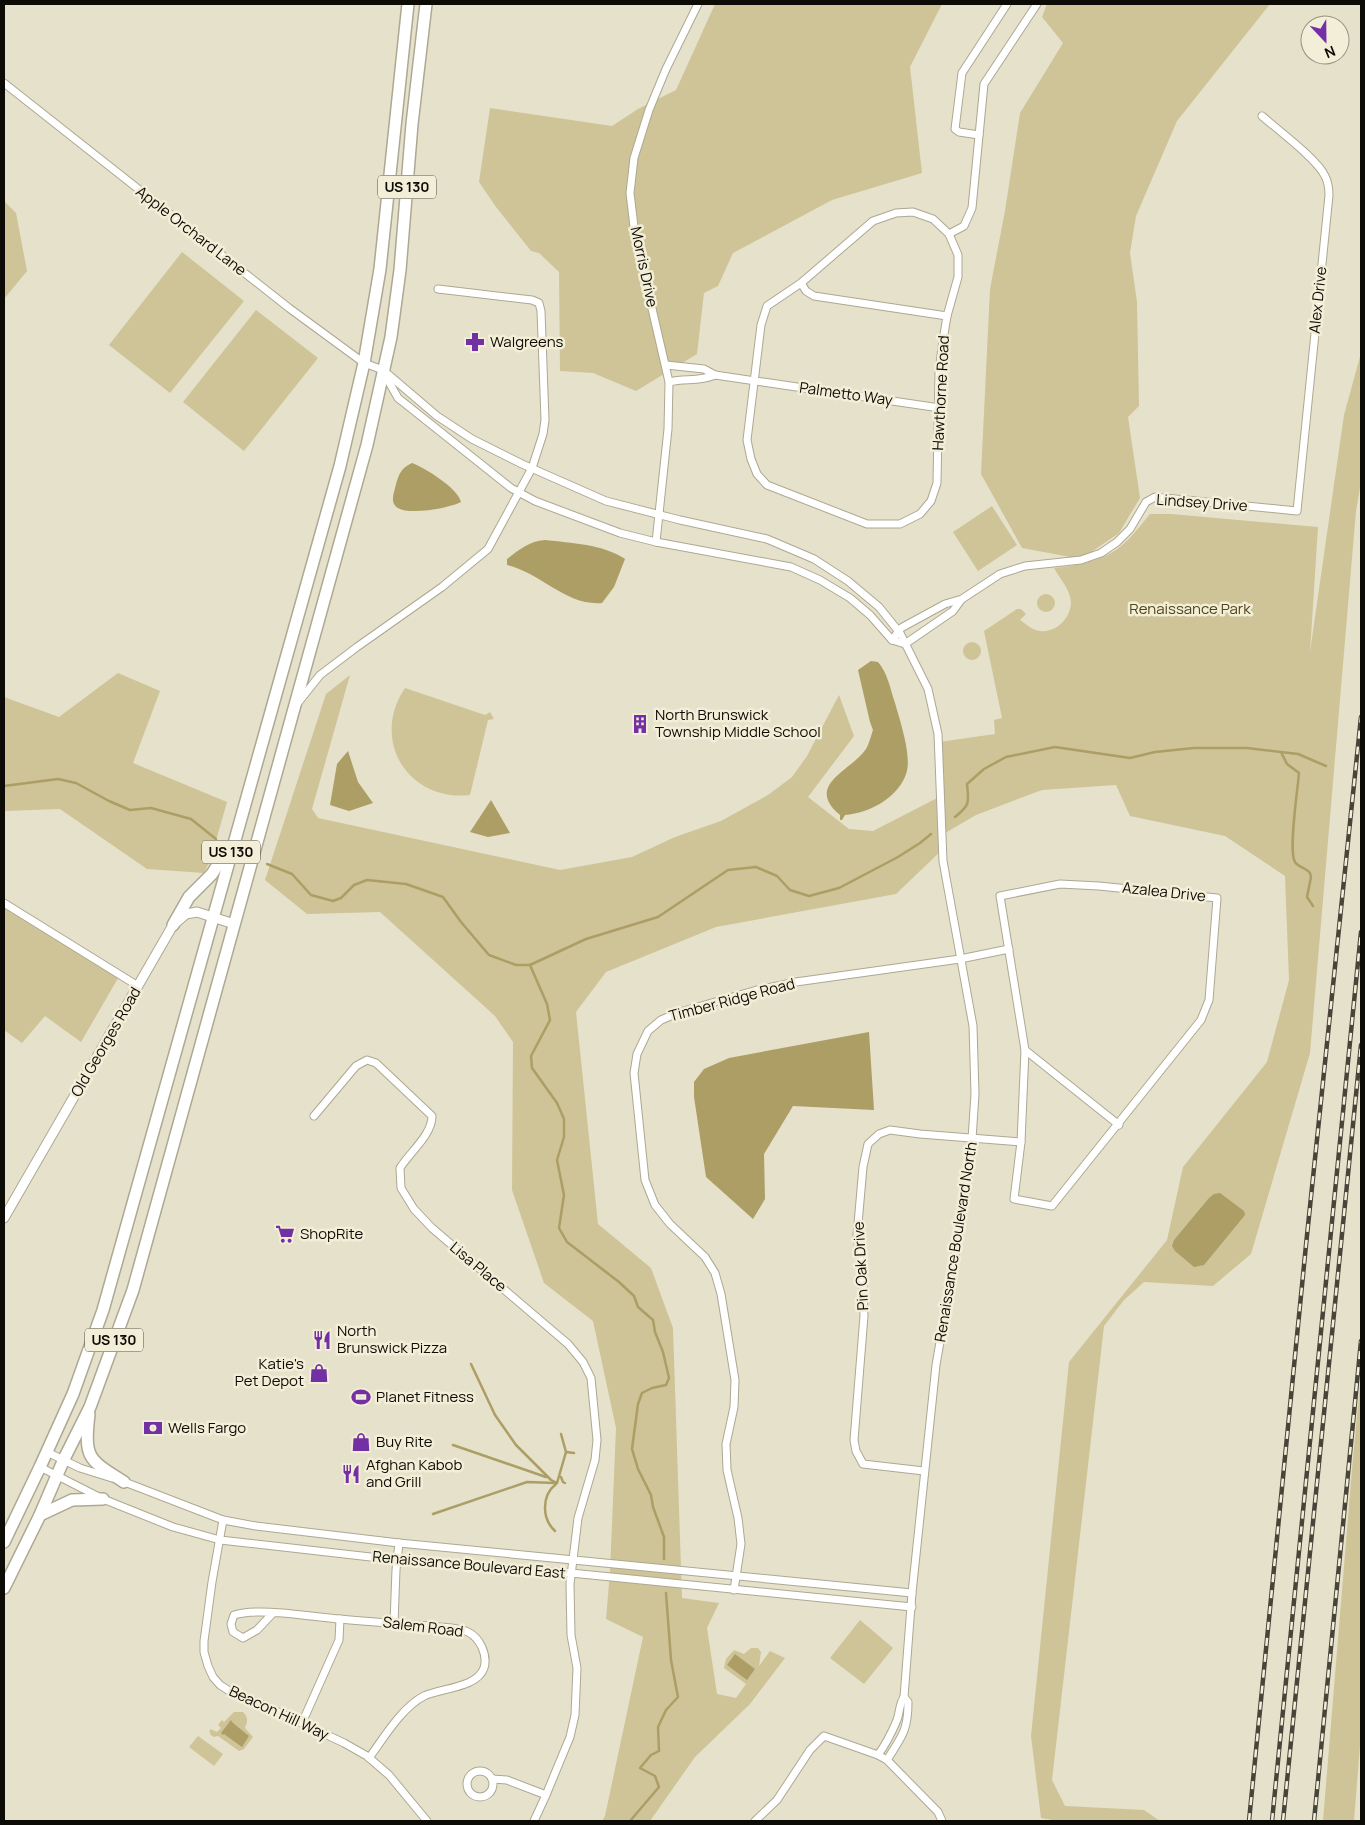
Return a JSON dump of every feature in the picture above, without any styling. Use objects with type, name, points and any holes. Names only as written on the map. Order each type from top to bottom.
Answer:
[{"type":"highway","name":"US 130","points":[[4,1542],[73,1394],[103,1310],[340,466],[364,363],[380,269],[408,4]]},
{"type":"highway","name":"US 130","points":[[4,1588],[90,1407],[133,1290],[367,445],[391,337],[400,270],[412,124],[426,4]]},
{"type":"highway","points":[[173,925],[189,897],[212,874],[234,841]]},
{"type":"highway","points":[[90,1407],[86,1438],[90,1456],[98,1465],[124,1482]]},
{"type":"highway","points":[[40,1515],[72,1500],[104,1499]]},
{"type":"street","name":"Morris Drive","points":[[656,542],[668,429],[669,382],[635,235],[630,193],[634,158],[648,110],[698,4]]},
{"type":"street","points":[[979,135],[959,132],[955,129],[962,72],[1007,4]]},
{"type":"street","points":[[949,234],[964,226],[972,208],[984,84],[1037,4]]},
{"type":"street","name":"Apple Orchard Lane","points":[[4,83],[289,308],[364,363],[383,370]]},
{"type":"street","name":"Alex Drive","points":[[1262,116],[1317,164],[1325,174],[1329,195],[1297,511]]},
{"type":"street","name":"Hawthorne Road","points":[[913,212],[932,219],[949,234],[958,255],[958,277],[947,316],[939,373],[940,408],[937,483],[931,501],[920,514],[900,524],[867,524],[767,485],[757,474],[751,459],[747,440],[761,325],[767,306],[801,283],[873,221],[896,213],[913,212]]},
{"type":"street","points":[[801,283],[806,291],[814,296],[947,316]]},
{"type":"street","points":[[292,711],[320,675],[442,587],[488,549],[532,468],[543,434],[545,420],[542,311],[539,303],[532,300],[438,289]]},
{"type":"street","points":[[666,365],[704,369],[715,375],[753,381]]},
{"type":"street","name":"Renaissance Boulevard North","points":[[383,370],[437,416],[472,439],[606,501],[767,539],[814,558],[848,581],[879,607],[898,632],[928,689],[938,734],[943,861],[974,1026],[975,1094],[966,1192],[936,1365],[912,1593],[904,1697],[900,1702],[898,1716],[892,1733],[878,1755]]},
{"type":"street","points":[[383,370],[398,398],[482,466],[520,493],[620,533],[656,542],[791,567],[820,580],[850,598],[870,615],[892,640],[905,644]]},
{"type":"street","points":[[669,382],[702,380],[715,375]]},
{"type":"street","name":"Palmetto Way","points":[[753,381],[940,408]]},
{"type":"street","name":"Lindsey Drive","points":[[892,640],[909,623],[945,604],[962,599],[1000,574],[1025,566],[1081,560],[1101,553],[1117,542],[1130,529],[1146,502],[1155,497],[1297,511]]},
{"type":"street","name":"Lindsey Drive","points":[[905,644],[953,611],[962,599]]},
{"type":"street","name":"Azalea Drive","points":[[1060,884],[1217,898],[1209,1000],[1202,1020],[1052,1206],[1014,1199],[1020,1142],[1025,1050],[1000,896],[1060,884]]},
{"type":"street","points":[[4,903],[138,986]]},
{"type":"street","name":"Old Georges Road","points":[[4,1218],[173,925],[186,914],[197,912],[234,924]]},
{"type":"street","points":[[960,959],[1010,949]]},
{"type":"street","name":"Timber Ridge Road","points":[[734,1590],[741,1544],[738,1518],[727,1470],[726,1444],[734,1407],[735,1380],[721,1294],[715,1273],[705,1257],[670,1224],[655,1205],[645,1180],[634,1073],[636,1054],[648,1031],[661,1020],[756,990],[796,982],[960,959]]},
{"type":"street","points":[[1025,1050],[1119,1125]]},
{"type":"street","name":"Lisa Place","points":[[314,1116],[356,1066],[367,1060],[376,1063],[432,1116],[432,1124],[400,1168],[401,1188],[414,1210],[432,1228],[568,1344],[583,1362],[591,1378],[597,1440],[594,1460],[578,1518],[569,1607],[576,1668],[576,1715],[570,1737],[534,1821]]},
{"type":"street","name":"Pin Oak Drive","points":[[924,1471],[863,1464],[855,1446],[856,1399],[864,1316],[863,1283],[857,1235],[864,1168],[868,1144],[878,1134],[890,1130],[972,1139]]},
{"type":"street","points":[[972,1139],[1020,1142]]},
{"type":"street","name":"Renaissance Boulevard East","points":[[47,1452],[80,1468],[124,1482],[223,1520],[256,1526],[399,1543],[912,1593]]},
{"type":"street","name":"Renaissance Boulevard East","points":[[40,1467],[104,1499],[174,1527],[220,1540],[397,1560],[571,1573],[912,1607]]},
{"type":"street","name":"Beacon Hill Way","points":[[223,1520],[204,1641],[204,1652],[208,1666],[220,1685],[231,1692],[344,1743],[369,1758],[389,1775],[427,1821]]},
{"type":"street","points":[[394,1623],[399,1543]]},
{"type":"street","name":"Salem Road","points":[[273,1613],[256,1630],[243,1638],[233,1632],[231,1624],[234,1614],[243,1612],[273,1613],[461,1629],[478,1639],[485,1657],[485,1666],[481,1674],[465,1684],[441,1689],[421,1697],[392,1726],[369,1758]]},
{"type":"street","points":[[302,1723],[339,1640],[340,1619]]},
{"type":"street","name":"Renaissance Boulevard North","points":[[888,1760],[902,1738],[908,1721],[908,1702],[904,1697]]},
{"type":"street","points":[[755,1821],[777,1800],[810,1750],[824,1736],[888,1760],[938,1812],[942,1821]]},
{"type":"street","points":[[492,1779],[507,1780],[546,1795]]},
{"type":"green space","points":[[715,4],[942,4],[910,67],[922,173],[832,200],[733,253],[718,286],[704,293],[697,354],[636,391],[593,373],[560,371],[559,272],[539,253],[531,251],[479,182],[490,108],[612,126],[638,109],[676,90]]},
{"type":"green space","points":[[1047,4],[1270,4],[1177,121],[1136,216],[1130,253],[1137,302],[1139,406],[1128,417],[1140,498],[1119,533],[1081,559],[1022,548],[981,474],[990,289],[1005,211],[1020,113],[1063,43],[1042,17]]},
{"type":"green space","points":[[4,201],[16,213],[27,271],[4,299]]},
{"type":"green space","points":[[182,252],[244,301],[170,393],[109,345]]},
{"type":"green space","points":[[256,310],[318,358],[244,451],[183,402]]},
{"type":"green space","name":"Renaissance Park","points":[[1361,353],[1361,482],[1356,511],[1310,1053],[1251,1254],[1213,1286],[1144,1282],[1124,1300],[1104,1326],[1052,1780],[1065,1806],[1144,1810],[1160,1821],[1058,1821],[1041,1818],[1031,1736],[1069,1362],[1167,1240],[1183,1167],[1267,1062],[1289,980],[1285,876],[1225,836],[1130,816],[1116,785],[1042,790],[976,815],[940,836],[943,849],[896,894],[716,927],[606,972],[576,1012],[598,1224],[651,1268],[673,1328],[682,1598],[719,1603],[707,1628],[717,1694],[736,1698],[746,1684],[724,1668],[726,1659],[734,1650],[744,1654],[751,1648],[758,1648],[761,1652],[759,1666],[770,1651],[785,1658],[750,1704],[695,1757],[650,1821],[602,1821],[605,1816],[643,1637],[606,1619],[610,1572],[616,1428],[593,1321],[544,1283],[512,1190],[513,1042],[495,1016],[380,912],[307,914],[265,880],[326,694],[350,675],[312,809],[318,818],[560,870],[632,857],[675,837],[721,821],[768,795],[792,777],[807,756],[839,695],[854,736],[808,797],[849,829],[873,831],[943,795],[939,742],[995,734],[994,720],[1002,718],[984,631],[1017,609],[1021,609],[1026,614],[1020,620],[1029,627],[1046,631],[1057,627],[1068,614],[1071,602],[1067,588],[1054,568],[1090,562],[1117,550],[1150,514],[1171,514],[1318,527],[1310,652],[1344,415]]},
{"type":"green space","points":[[992,506],[1017,545],[978,571],[953,532]]},
{"type":"green space","points":[[1042,594],[1050,594],[1055,599],[1053,610],[1042,612],[1037,607],[1037,599]]},
{"type":"green space","points":[[968,642],[976,642],[981,647],[979,658],[968,660],[963,655],[963,647]]},
{"type":"green space","points":[[118,673],[160,691],[133,763],[227,802],[211,858],[204,873],[147,869],[60,809],[4,811],[4,697],[59,717]]},
{"type":"green space","points":[[405,688],[485,715],[490,712],[494,719],[488,720],[470,795],[448,795],[429,789],[413,778],[401,764],[394,747],[392,728],[395,708]]},
{"type":"green space","points":[[4,908],[121,973],[81,1042],[45,1016],[22,1043],[4,1030]]},
{"type":"green space","points":[[1361,1374],[1361,1733],[1354,1821],[1323,1821],[1352,1469]]},
{"type":"green space","points":[[860,1620],[893,1648],[864,1684],[830,1658]]},
{"type":"green space","points":[[234,1712],[243,1712],[245,1714],[247,1723],[245,1728],[253,1737],[244,1749],[239,1751],[218,1736],[214,1737],[210,1733],[210,1729],[217,1732],[221,1728],[218,1725],[222,1720],[224,1722]]},
{"type":"green space","points":[[198,1736],[223,1754],[214,1766],[189,1747]]},
{"type":"shaded area","points":[[412,463],[425,469],[448,485],[461,502],[447,507],[426,510],[415,511],[398,508],[394,504],[393,499],[398,477],[405,467]]},
{"type":"shaded area","points":[[545,540],[597,547],[625,559],[614,587],[602,603],[589,603],[577,599],[519,569],[507,565],[507,559],[520,549],[534,542]]},
{"type":"shaded area","points":[[871,661],[878,662],[888,681],[900,719],[908,755],[907,771],[898,789],[883,802],[864,811],[845,815],[840,820],[840,815],[830,804],[827,795],[828,787],[834,779],[859,757],[866,749],[870,740],[873,730],[858,670]]},
{"type":"shaded area","points":[[348,751],[358,782],[373,803],[349,811],[330,805],[337,764]]},
{"type":"shaded area","points":[[491,800],[510,833],[488,837],[470,832]]},
{"type":"shaded area","points":[[869,1032],[874,1110],[793,1106],[764,1154],[765,1199],[753,1219],[706,1177],[694,1097],[694,1082],[704,1069],[729,1058]]},
{"type":"shaded area","points":[[1220,1193],[1244,1211],[1245,1215],[1204,1265],[1194,1267],[1175,1251],[1172,1246],[1174,1240],[1209,1198],[1214,1194]]},
{"type":"shaded area","points":[[735,1654],[755,1669],[747,1680],[727,1665]]},
{"type":"shaded area","points":[[231,1720],[249,1736],[242,1747],[221,1733]]},
{"type":"waterway","points":[[955,817],[966,806],[967,784],[984,769],[1006,757],[1055,747],[1130,758],[1155,752],[1194,748],[1247,748],[1298,754],[1326,766]]},
{"type":"waterway","points":[[1281,752],[1287,764],[1299,773],[1293,833],[1293,856],[1296,864],[1310,873],[1307,897],[1313,906]]},
{"type":"waterway","points":[[4,786],[58,779],[76,783],[130,810],[151,808],[191,819],[216,839]]},
{"type":"waterway","points":[[267,864],[292,874],[311,895],[333,901],[341,898],[354,885],[367,880],[406,884],[443,897],[489,955],[516,965],[530,965],[586,939],[658,917],[728,870],[756,867],[777,876],[790,890],[809,896],[839,888],[898,857],[931,834]]},
{"type":"waterway","points":[[530,965],[547,1004],[550,1020],[531,1056],[532,1068],[557,1103],[564,1119],[564,1137],[557,1160],[564,1195],[559,1228],[567,1242],[619,1282],[634,1296],[638,1307],[653,1320],[669,1378],[666,1385],[652,1388],[642,1393],[638,1404],[632,1449],[638,1469],[651,1495],[653,1507],[664,1537],[664,1559]]},
{"type":"waterway","points":[[471,1364],[495,1415],[516,1445],[551,1480],[557,1483],[566,1452],[574,1453]]},
{"type":"waterway","points":[[561,1434],[566,1452]]},
{"type":"waterway","points":[[453,1445],[546,1477]]},
{"type":"waterway","points":[[561,1477],[565,1483]]},
{"type":"waterway","points":[[433,1514],[527,1482],[556,1483]]},
{"type":"waterway","points":[[555,1531],[548,1520],[545,1508],[548,1495],[556,1484]]},
{"type":"waterway","points":[[630,1821],[659,1787],[655,1776],[640,1768],[651,1755],[659,1751],[658,1727],[666,1710],[678,1697],[671,1660],[666,1593]]},
{"type":"railway","points":[[1249,1821],[1361,717]]},
{"type":"railway","points":[[1272,1821],[1361,932]]},
{"type":"railway","points":[[1283,1821],[1361,1045]]},
{"type":"railway","points":[[1314,1821],[1361,1341]]},
{"type":"place","name":"Walgreens","points":[[475,342]]},
{"type":"place","name":"North Brunswick Township Middle School","points":[[640,724]]},
{"type":"place","name":"ShopRite","points":[[285,1234]]},
{"type":"place","name":"North Brunswick Pizza","points":[[322,1340]]},
{"type":"place","name":"Katie's Pet Depot","points":[[319,1373]]},
{"type":"place","name":"Planet Fitness","points":[[361,1397]]},
{"type":"place","name":"Wells Fargo","points":[[153,1428]]},
{"type":"place","name":"Buy Rite","points":[[361,1442]]},
{"type":"place","name":"Afghan Kabob and Grill","points":[[351,1474]]}]
